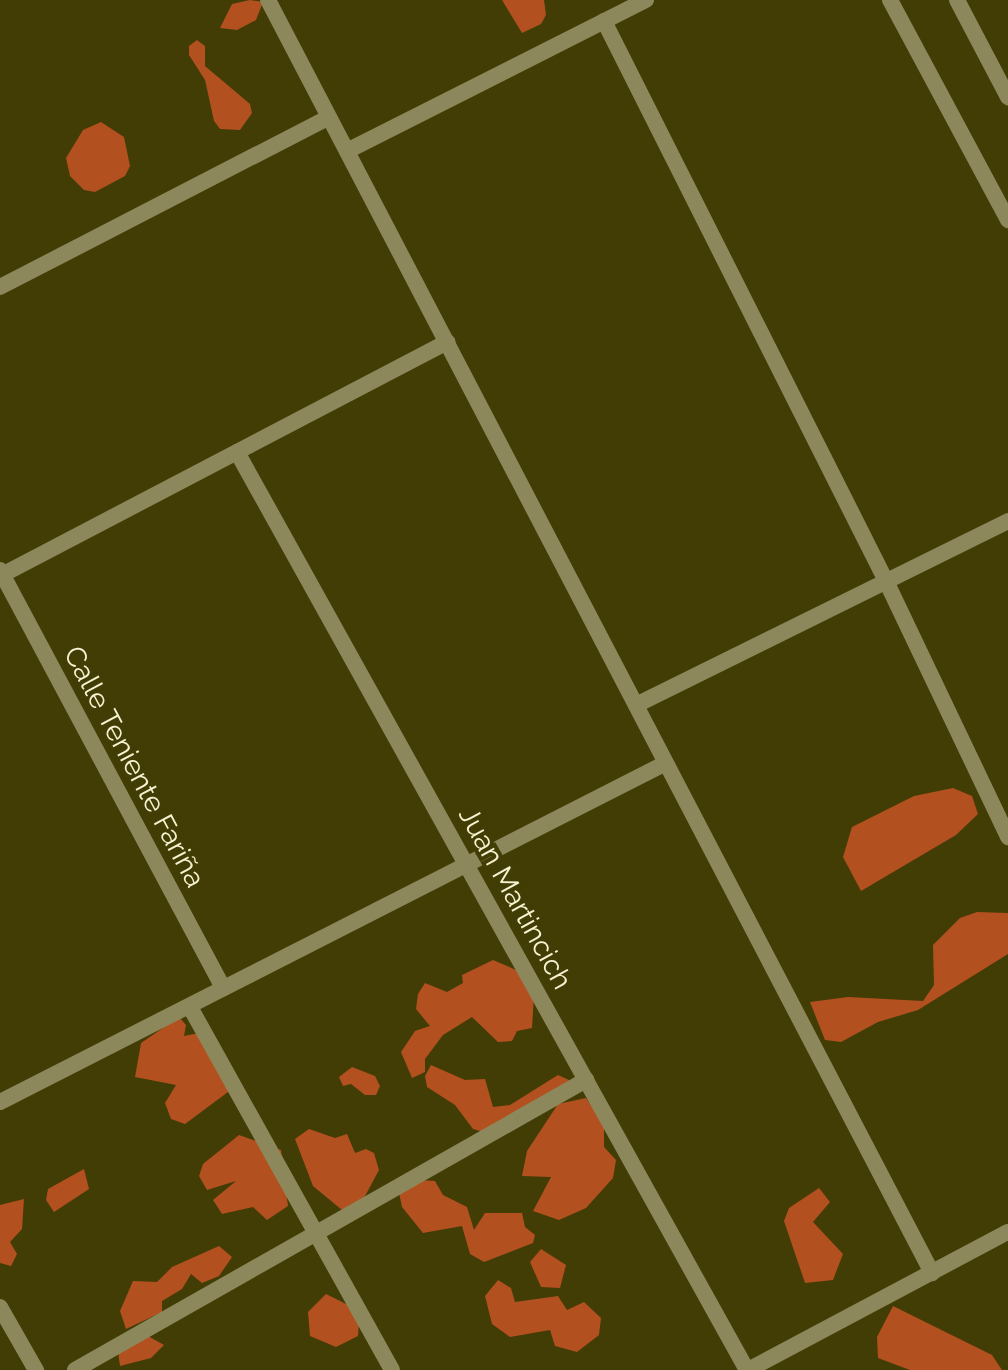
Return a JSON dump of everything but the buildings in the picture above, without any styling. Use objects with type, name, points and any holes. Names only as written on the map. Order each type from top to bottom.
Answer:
[{"type":"street","points":[[268,0],[932,1273]]},
{"type":"street","points":[[347,151],[646,0]]},
{"type":"street","points":[[890,0],[1008,220]]},
{"type":"street","points":[[957,0],[1008,97]]},
{"type":"street","points":[[604,21],[886,581],[1008,837]]},
{"type":"street","points":[[0,287],[329,117]]},
{"type":"street","points":[[1,573],[447,342]]},
{"type":"street","name":"Juan Martincich","points":[[237,452],[748,1370]]},
{"type":"street","points":[[636,705],[1008,521]]},
{"type":"street","name":"Calle Teniente Fariña","points":[[1,573],[223,988]]},
{"type":"street","points":[[0,1102],[666,763]]},
{"type":"street","points":[[190,1007],[392,1370]]},
{"type":"street","points":[[75,1370],[586,1080]]},
{"type":"street","points":[[748,1370],[1008,1232]]},
{"type":"street","points":[[0,1307],[36,1370]]},
{"type":"shaded area","points":[[250,0],[263,2],[256,20],[237,30],[220,28],[232,4]]},
{"type":"shaded area","points":[[502,0],[544,0],[546,15],[541,24],[522,33]]},
{"type":"shaded area","points":[[197,40],[205,46],[205,66],[250,104],[252,113],[240,130],[220,129],[214,121],[205,80],[189,55],[189,46]]},
{"type":"shaded area","points":[[101,122],[124,137],[130,166],[125,176],[95,192],[84,190],[70,176],[66,158],[83,130]]},
{"type":"shaded area","points":[[953,788],[972,796],[978,814],[956,835],[861,891],[843,857],[852,827],[914,796]]},
{"type":"shaded area","points":[[977,912],[1008,913],[1008,954],[918,1010],[878,1022],[841,1042],[825,1040],[810,1002],[848,997],[923,1001],[934,985],[933,945],[960,918]]},
{"type":"shaded area","points":[[493,960],[535,978],[532,1028],[517,1031],[512,1041],[498,1042],[472,1017],[443,1035],[425,1059],[425,1072],[412,1078],[401,1052],[415,1031],[430,1026],[416,1009],[418,994],[425,983],[447,992],[463,983],[462,975]]},
{"type":"shaded area","points":[[179,1017],[186,1025],[184,1036],[199,1033],[230,1068],[228,1092],[185,1124],[171,1119],[165,1103],[176,1085],[135,1077],[141,1043]]},
{"type":"shaded area","points":[[431,1065],[465,1080],[485,1079],[493,1107],[510,1105],[558,1075],[571,1081],[487,1133],[473,1129],[455,1105],[427,1087],[425,1076]]},
{"type":"shaded area","points":[[352,1067],[375,1076],[380,1086],[376,1095],[365,1095],[351,1084],[343,1086],[339,1077]]},
{"type":"shaded area","points":[[586,1098],[604,1123],[604,1147],[616,1160],[613,1178],[586,1208],[559,1220],[533,1211],[551,1177],[522,1176],[527,1151],[558,1104]]},
{"type":"shaded area","points":[[309,1129],[335,1138],[347,1134],[355,1153],[366,1149],[374,1153],[379,1170],[364,1198],[342,1210],[313,1186],[295,1139]]},
{"type":"shaded area","points":[[239,1135],[281,1150],[288,1206],[267,1220],[253,1207],[222,1214],[213,1200],[236,1181],[207,1190],[199,1176],[203,1164]]},
{"type":"shaded area","points":[[84,1169],[89,1189],[54,1212],[46,1200],[48,1189]]},
{"type":"shaded area","points":[[420,1180],[435,1181],[443,1195],[467,1207],[474,1230],[485,1213],[522,1213],[525,1227],[535,1235],[533,1243],[484,1262],[470,1254],[462,1226],[423,1233],[402,1207],[399,1193]]},
{"type":"shaded area","points":[[819,1188],[830,1202],[813,1222],[843,1254],[833,1280],[805,1283],[784,1221],[789,1208]]},
{"type":"shaded area","points":[[24,1199],[22,1229],[10,1242],[17,1254],[11,1266],[0,1263],[0,1205]]},
{"type":"shaded area","points":[[219,1246],[232,1257],[219,1276],[202,1283],[191,1274],[182,1289],[162,1301],[162,1312],[126,1329],[120,1311],[133,1281],[157,1282],[172,1267]]},
{"type":"shaded area","points":[[541,1249],[566,1265],[560,1288],[541,1287],[530,1262]]},
{"type":"shaded area","points":[[498,1280],[511,1288],[515,1302],[558,1296],[567,1310],[584,1302],[601,1318],[599,1335],[577,1352],[555,1346],[550,1330],[510,1337],[492,1324],[485,1296]]},
{"type":"shaded area","points":[[326,1294],[360,1311],[358,1336],[336,1347],[310,1336],[308,1312]]},
{"type":"shaded area","points":[[893,1306],[992,1355],[1002,1370],[910,1370],[878,1358],[877,1337]]},
{"type":"shaded area","points":[[148,1336],[164,1345],[151,1358],[120,1366],[118,1351]]}]
